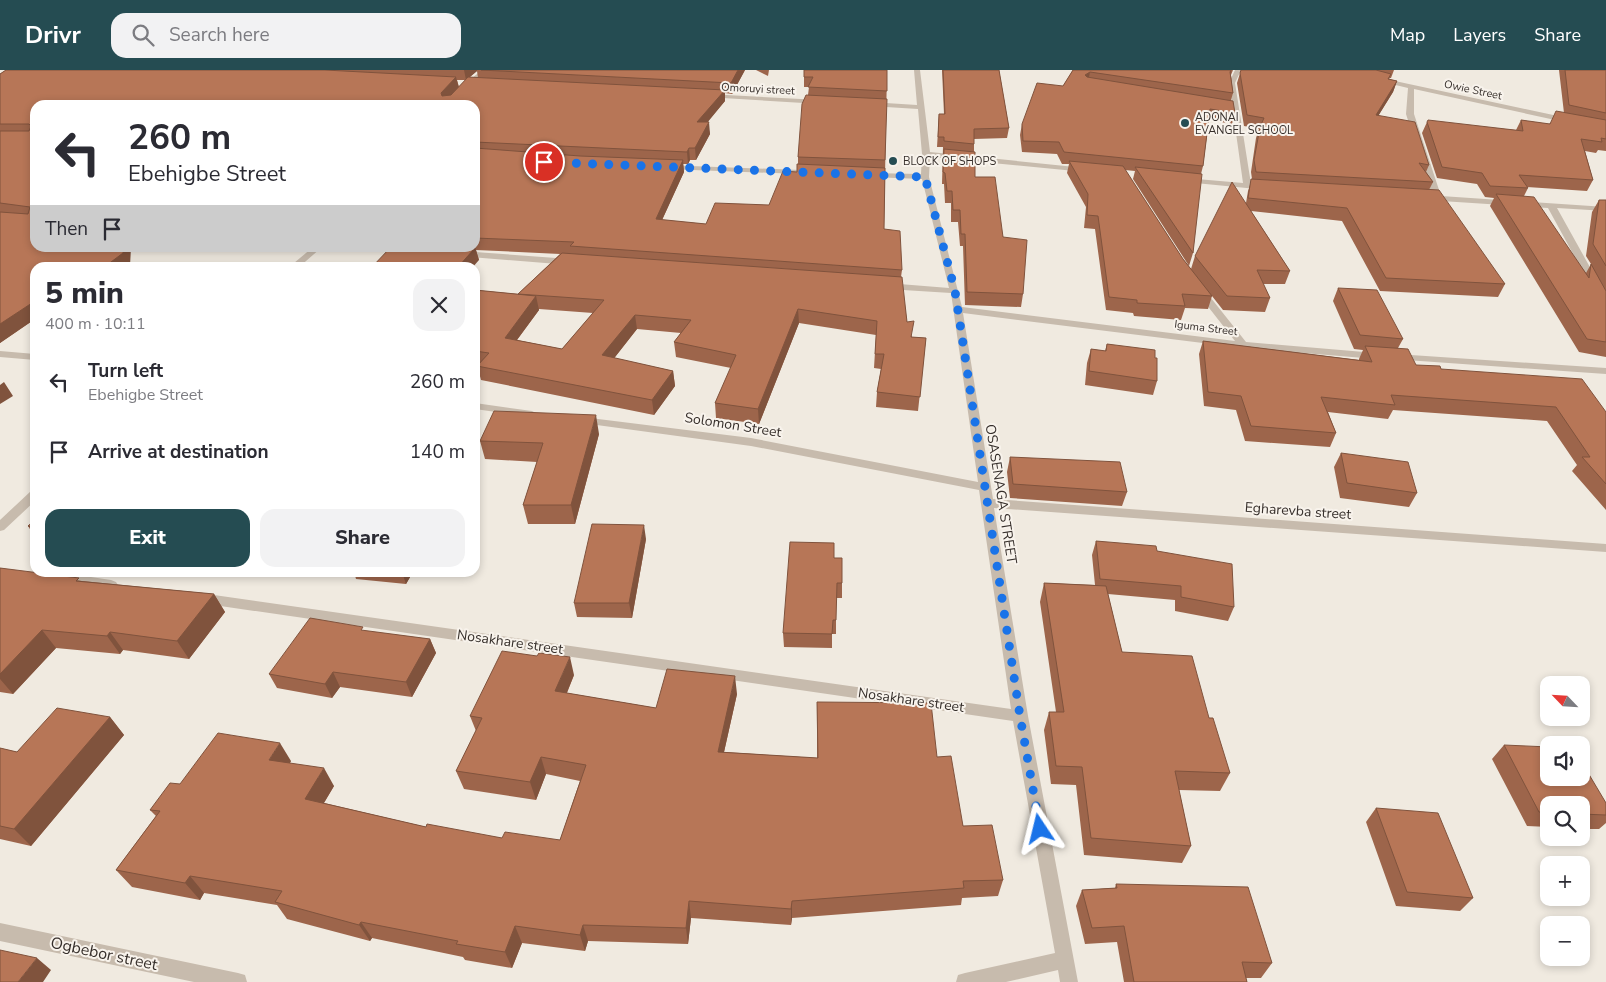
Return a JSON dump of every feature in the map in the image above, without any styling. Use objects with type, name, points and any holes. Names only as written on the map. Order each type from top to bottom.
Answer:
[{"type":"street","points":[[453,100],[469,83],[486,70]]},
{"type":"street","name":"OSASENAGA STREET","points":[[917,70],[926,154],[925,177],[955,291],[1020,716],[1069,982]]},
{"type":"street","points":[[1238,70],[1232,83],[1247,187]]},
{"type":"street","name":"Owie Street","points":[[1374,79],[1577,123]]},
{"type":"street","points":[[459,83],[479,84]]},
{"type":"street","points":[[1412,87],[1410,114],[1437,198]]},
{"type":"street","name":"Omoruyi street","points":[[704,96],[832,102]]},
{"type":"street","points":[[861,104],[920,107]]},
{"type":"street","points":[[1228,108],[1237,109]]},
{"type":"street","points":[[926,154],[1093,171]]},
{"type":"street","points":[[660,167],[808,172]]},
{"type":"street","points":[[857,174],[925,177]]},
{"type":"street","points":[[1180,180],[1275,188]]},
{"type":"street","points":[[1418,197],[1606,209]]},
{"type":"street","points":[[1551,205],[1606,305]]},
{"type":"street","points":[[300,262],[312,252]]},
{"type":"street","points":[[443,252],[577,262]]},
{"type":"street","name":"Iguma Street","points":[[1196,284],[1243,345]]},
{"type":"street","points":[[875,285],[955,291]]},
{"type":"street","name":"Iguma Street","points":[[958,309],[1243,345]]},
{"type":"street","points":[[1243,345],[1427,360],[1606,371]]},
{"type":"street","points":[[0,354],[30,357]]},
{"type":"street","points":[[480,407],[547,416]]},
{"type":"street","name":"Solomon Street","points":[[574,419],[751,442],[985,487]]},
{"type":"street","points":[[0,527],[30,499]]},
{"type":"street","name":"Egharevba street","points":[[987,503],[1606,548]]},
{"type":"street","points":[[56,577],[128,587]]},
{"type":"street","name":"Nosakhare street","points":[[186,596],[1020,716]]},
{"type":"street","name":"Ogbebor street","points":[[0,932],[235,982]]},
{"type":"street","points":[[965,982],[1064,960]]},
{"type":"building","points":[[6,70],[325,70],[456,77],[441,93],[442,96],[451,95],[468,77],[725,90],[697,122],[709,122],[695,148],[689,148],[687,152],[480,142],[480,100],[30,100],[30,125],[0,124],[0,74]]},
{"type":"building","points":[[481,70],[738,70],[731,83]]},
{"type":"building","points":[[804,70],[887,70],[887,91],[808,87],[813,77],[804,77]]},
{"type":"building","points":[[943,70],[999,70],[1009,128],[974,129],[974,144],[944,141],[944,137],[938,137],[939,114],[945,114]]},
{"type":"building","points":[[1073,70],[1231,70],[1233,93],[1090,72],[1085,75],[1087,77],[1233,101],[1235,113],[1210,109],[1203,166],[1064,152],[1059,142],[1023,141],[1022,124],[1037,83],[1063,86]]},
{"type":"building","points":[[1241,70],[1376,70],[1391,74],[1388,79],[1397,81],[1376,115],[1415,122],[1429,165],[1419,163],[1433,182],[1256,172],[1254,160],[1260,127],[1264,118],[1247,115]]},
{"type":"building","points":[[1565,70],[1606,70],[1606,113],[1569,105]]},
{"type":"building","points":[[806,95],[887,99],[885,160],[798,157],[802,104]]},
{"type":"building","points":[[1556,111],[1606,120],[1606,139],[1601,138],[1602,142],[1581,139],[1593,180],[1519,175],[1528,188],[1490,186],[1482,173],[1442,167],[1427,122],[1428,120],[1523,131],[1521,120],[1550,124]]},
{"type":"building","points":[[30,128],[30,207],[0,203],[0,131],[29,131]]},
{"type":"building","points":[[480,148],[580,156],[683,160],[656,219],[706,224],[715,203],[769,205],[783,171],[797,172],[797,164],[885,168],[884,229],[900,231],[902,270],[570,246],[574,242],[480,238]]},
{"type":"building","points":[[944,149],[975,152],[975,177],[995,177],[1003,237],[1027,240],[1023,294],[967,292],[965,234],[961,234],[960,210],[953,210],[952,191],[947,191],[945,173],[943,172]]},
{"type":"building","points":[[1069,161],[1123,166],[1183,259],[1212,296],[1182,294],[1185,306],[1137,303],[1137,300],[1109,297],[1098,216],[1087,215],[1088,194]]},
{"type":"building","points":[[1135,167],[1202,174],[1193,253]]},
{"type":"building","points":[[1251,179],[1439,190],[1505,284],[1386,278],[1347,208],[1248,198]]},
{"type":"building","points":[[1232,182],[1290,271],[1257,270],[1270,298],[1227,296],[1195,256]]},
{"type":"building","points":[[1496,194],[1534,197],[1589,278],[1591,264],[1606,291],[1606,342],[1587,339]]},
{"type":"building","points":[[1599,200],[1606,200],[1606,266],[1593,244]]},
{"type":"building","points":[[30,207],[30,252],[123,253],[111,262],[30,262],[30,304],[0,324],[0,212],[28,214]]},
{"type":"building","points":[[386,252],[471,252],[462,262],[377,262]]},
{"type":"building","points":[[562,253],[902,277],[907,322],[914,321],[911,337],[926,338],[920,397],[877,392],[884,354],[875,354],[877,321],[798,309],[758,409],[715,403],[736,355],[674,342],[691,320],[635,315],[602,355],[673,371],[652,400],[480,367],[480,363],[489,353],[480,352],[480,290],[536,296],[505,338],[562,349],[604,300],[518,294]]},
{"type":"building","points":[[1338,288],[1377,290],[1403,339],[1360,335]]},
{"type":"building","points":[[1203,341],[1372,362],[1365,346],[1408,349],[1416,365],[1440,366],[1441,369],[1582,379],[1606,412],[1606,484],[1582,457],[1590,457],[1556,407],[1391,395],[1395,405],[1321,397],[1336,433],[1251,426],[1241,396],[1208,392]]},
{"type":"building","points":[[1107,344],[1155,350],[1157,381],[1089,371],[1091,349],[1106,351]]},
{"type":"building","points":[[494,411],[596,415],[571,505],[523,505],[543,443],[480,441]]},
{"type":"building","points":[[1341,453],[1408,462],[1417,493],[1347,483]]},
{"type":"building","points":[[1010,457],[1120,462],[1127,492],[1013,484]]},
{"type":"building","points":[[592,524],[644,525],[629,603],[574,603]]},
{"type":"building","points":[[1096,541],[1156,546],[1157,551],[1232,564],[1234,607],[1181,597],[1181,586],[1100,579]]},
{"type":"building","points":[[790,542],[834,543],[834,558],[842,558],[842,583],[837,583],[836,620],[833,620],[832,634],[783,633]]},
{"type":"building","points":[[0,568],[30,572],[30,577],[71,577],[79,578],[76,581],[214,594],[177,641],[110,632],[107,636],[42,630],[0,674]]},
{"type":"building","points":[[1044,583],[1106,586],[1122,652],[1192,656],[1209,718],[1213,718],[1230,773],[1175,771],[1191,846],[1091,838],[1082,767],[1056,766],[1049,712],[1064,712]]},
{"type":"building","points":[[310,618],[363,627],[361,630],[430,639],[406,682],[333,672],[325,684],[269,674]]},
{"type":"building","points":[[502,651],[537,656],[539,653],[570,657],[555,691],[656,708],[667,669],[735,676],[718,752],[818,758],[817,702],[931,703],[937,757],[951,756],[963,826],[992,825],[1003,880],[963,881],[964,888],[792,901],[791,909],[689,901],[686,928],[583,925],[580,935],[515,926],[505,952],[456,944],[458,941],[361,922],[359,925],[275,902],[282,891],[190,876],[185,883],[116,870],[160,811],[150,810],[170,783],[180,784],[218,733],[280,743],[269,760],[324,768],[305,799],[426,827],[427,824],[502,838],[505,832],[560,840],[586,765],[541,757],[530,782],[456,771],[482,718],[470,716]]},
{"type":"building","points":[[57,708],[110,717],[14,829],[0,826],[0,748],[17,752]]},
{"type":"building","points":[[1504,745],[1540,747],[1540,786],[1590,786],[1590,776],[1606,803],[1606,815],[1590,814],[1590,796],[1540,796],[1539,812]]},
{"type":"building","points":[[1376,808],[1438,813],[1473,898],[1407,892]]},
{"type":"building","points":[[1116,884],[1248,887],[1272,963],[1242,962],[1247,982],[1134,982],[1124,926],[1092,928],[1082,890],[1117,888]]},
{"type":"building","points":[[0,950],[37,958],[18,982],[0,982]]},
{"type":"place","name":"ADONAI EVANGEL SCHOOL","points":[[1185,123]]},
{"type":"place","name":"BLOCK OF SHOPS","points":[[893,161]]},
{"type":"route","points":[[544,162],[925,177],[955,291],[1020,716],[1040,829]]}]
